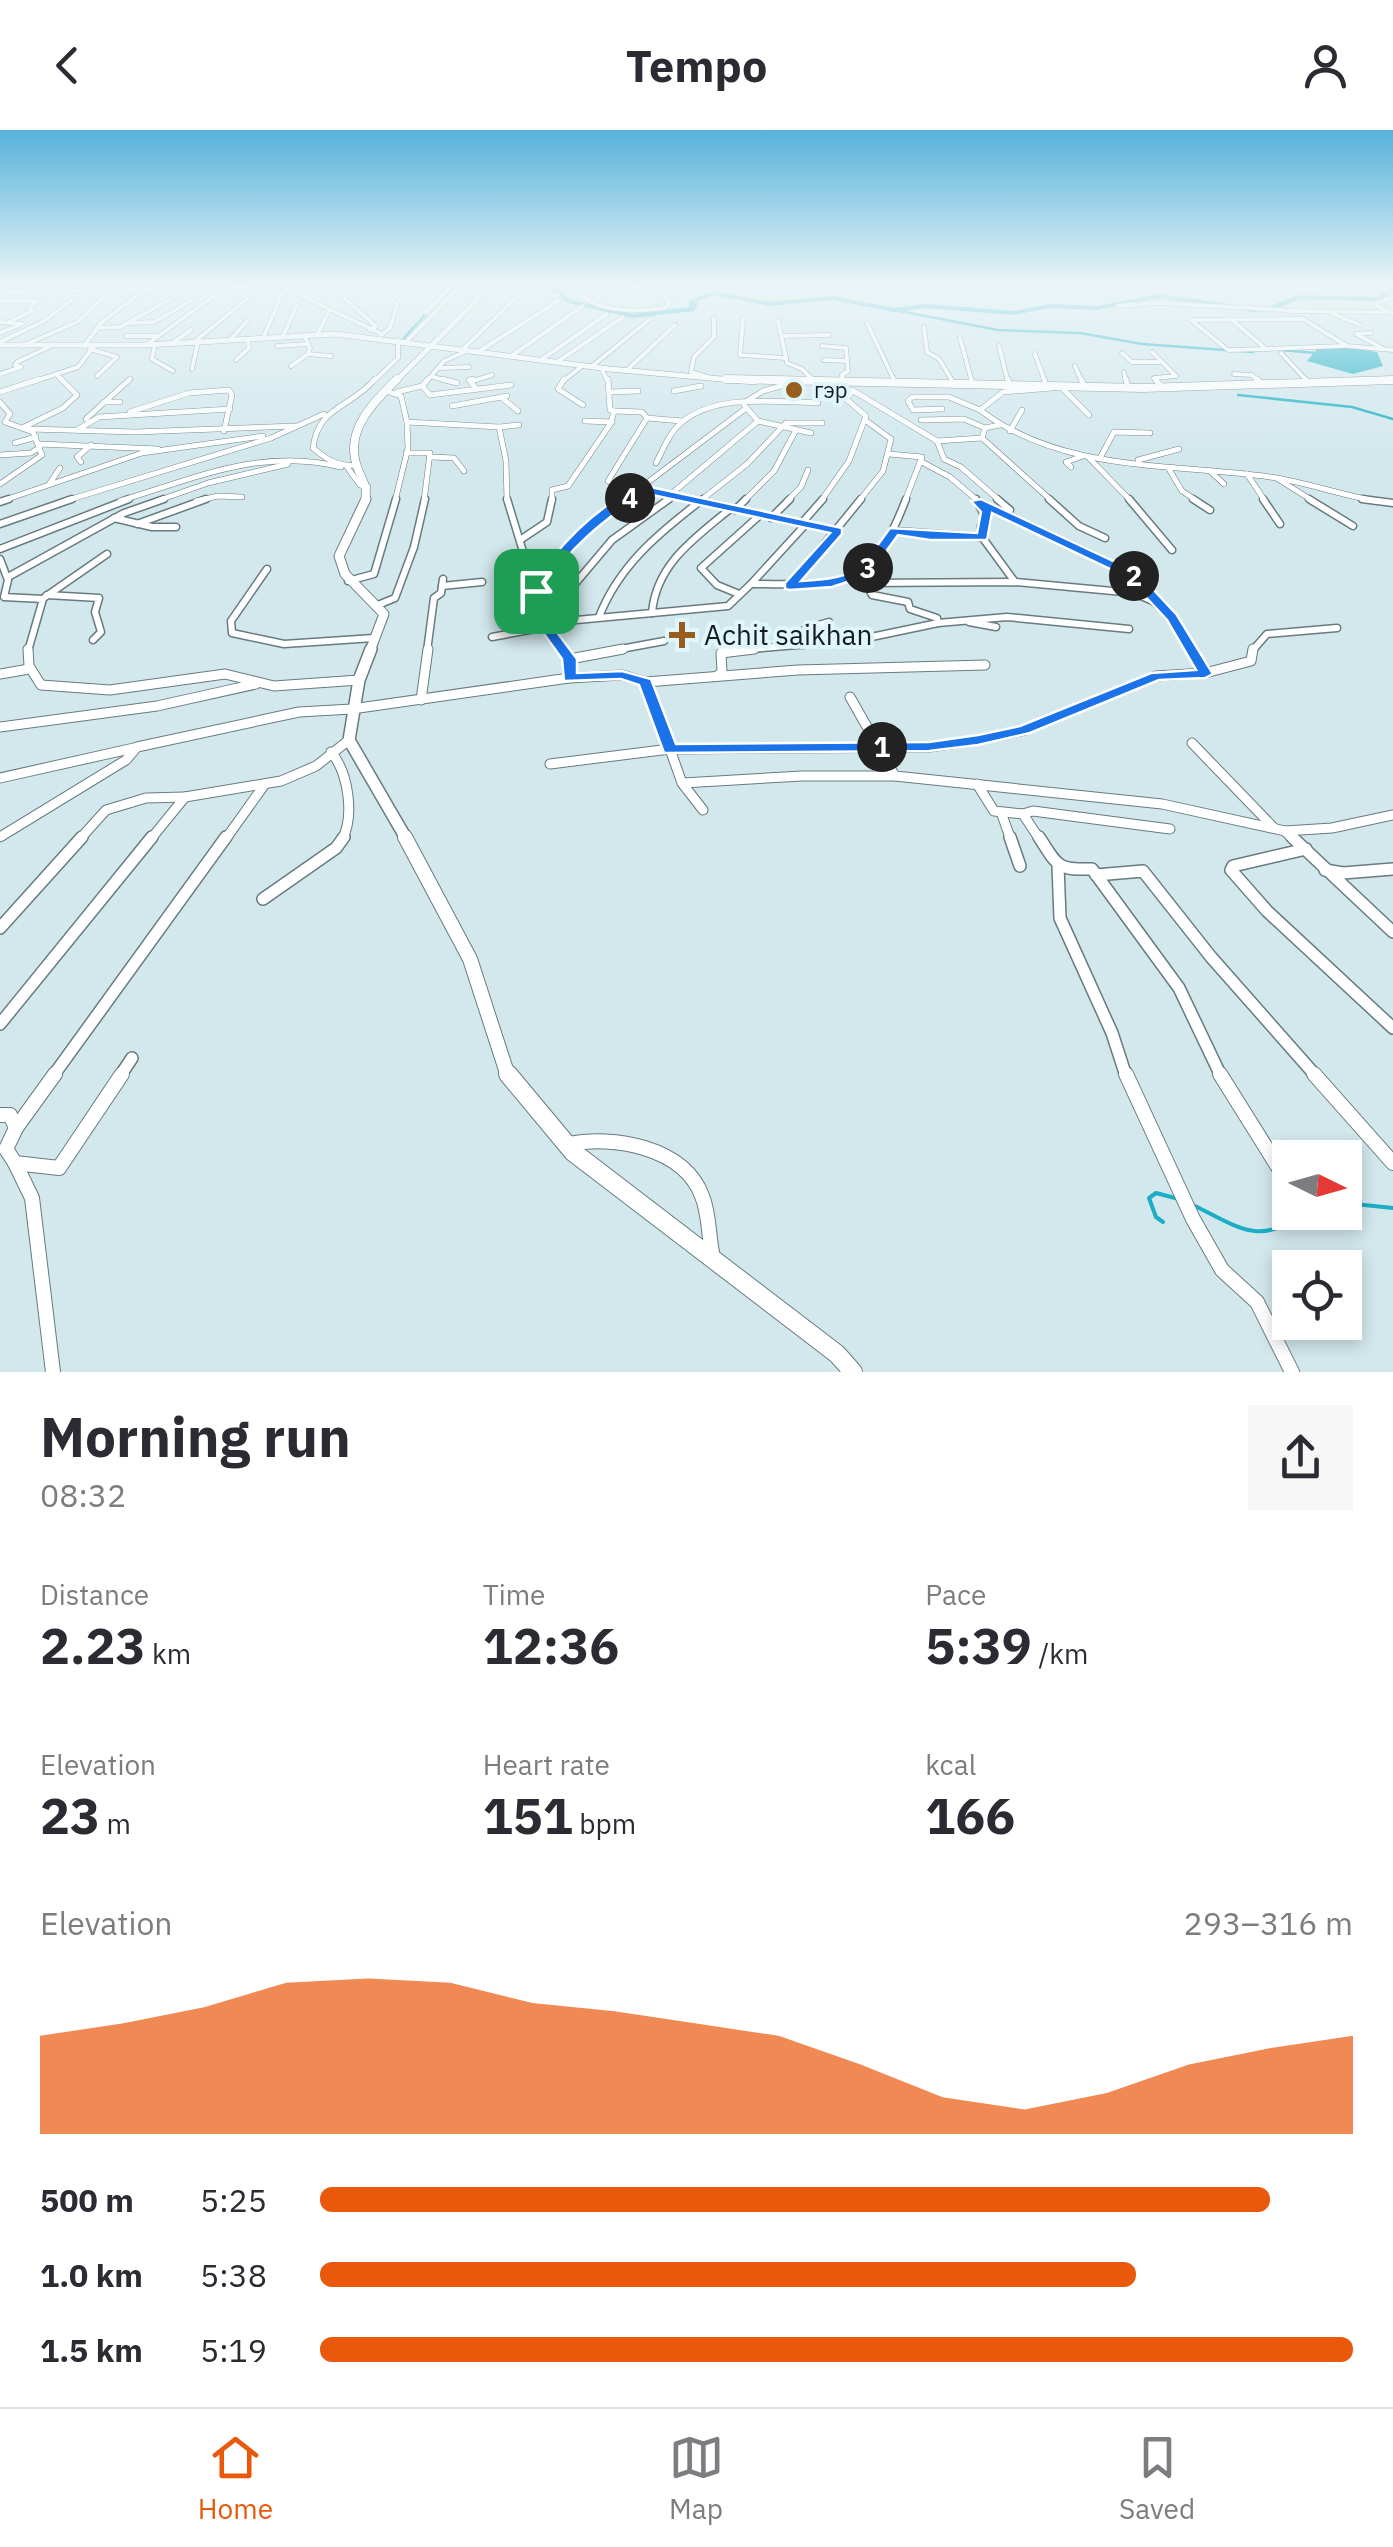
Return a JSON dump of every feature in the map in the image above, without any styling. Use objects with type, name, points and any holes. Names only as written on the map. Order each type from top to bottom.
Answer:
[{"type":"main road","points":[[0,344],[90,347],[196,343]]},
{"type":"main road","points":[[420,343],[706,382],[972,382],[1163,388],[1393,380]]},
{"type":"main road","points":[[433,345],[370,404],[356,434],[348,466],[368,487],[364,508],[339,556],[348,581],[384,614],[360,680],[348,740],[443,902],[470,958],[510,1081],[565,1144],[837,1354],[853,1372]]},
{"type":"street","points":[[22,346],[29,343]]},
{"type":"street","points":[[0,392],[80,366],[91,343]]},
{"type":"street","points":[[192,369],[196,343]]},
{"type":"street","points":[[236,360],[250,348],[249,343]]},
{"type":"street","points":[[0,524],[312,420],[366,390],[375,374],[399,357],[398,343]]},
{"type":"street","points":[[470,350],[476,343]]},
{"type":"street","points":[[386,392],[422,386],[446,360],[482,343]]},
{"type":"street","points":[[511,356],[530,343]]},
{"type":"street","points":[[541,360],[565,343]]},
{"type":"street","points":[[557,362],[585,343]]},
{"type":"street","points":[[583,405],[558,388],[566,375],[617,343]]},
{"type":"street","points":[[626,371],[655,343]]},
{"type":"street","points":[[706,382],[691,372],[694,357],[708,343]]},
{"type":"street","points":[[741,343],[740,355],[786,358]]},
{"type":"street","points":[[783,343],[788,365],[802,368],[816,382]]},
{"type":"street","points":[[877,343],[895,382]]},
{"type":"street","points":[[926,343],[927,352],[939,359],[953,382]]},
{"type":"street","points":[[961,343],[972,382]]},
{"type":"street","points":[[1218,343],[1228,350],[1347,346],[1393,350]]},
{"type":"street","points":[[1259,343],[1266,349]]},
{"type":"street","points":[[1342,343],[1347,346]]},
{"type":"street","points":[[1373,343],[1384,349]]},
{"type":"street","points":[[277,346],[308,344],[308,354]]},
{"type":"street","points":[[155,345],[153,361],[173,371]]},
{"type":"street","points":[[492,637],[599,617],[728,606],[803,524],[840,478],[857,448],[866,414],[846,399],[846,347],[822,346]]},
{"type":"street","points":[[998,346],[1009,384]]},
{"type":"street","points":[[0,374],[21,367],[15,365],[49,347]]},
{"type":"street","points":[[90,347],[117,357],[97,376]]},
{"type":"street","points":[[1152,352],[1176,376],[1154,378],[1163,388]]},
{"type":"street","points":[[1122,353],[1132,362],[1161,362]]},
{"type":"street","points":[[1281,353],[1309,383]]},
{"type":"street","points":[[291,366],[308,354],[331,356]]},
{"type":"street","points":[[1035,354],[1053,385],[1089,414]]},
{"type":"street","points":[[824,360],[847,361]]},
{"type":"street","points":[[440,368],[469,366]]},
{"type":"street","points":[[674,391],[706,382],[716,366]]},
{"type":"street","points":[[1075,366],[1085,387]]},
{"type":"street","points":[[600,368],[608,379],[610,392]]},
{"type":"street","points":[[1124,372],[1128,388]]},
{"type":"street","points":[[1234,374],[1252,374],[1262,384]]},
{"type":"street","points":[[26,428],[63,408],[77,395],[57,375]]},
{"type":"street","points":[[475,387],[470,380],[492,375]]},
{"type":"street","points":[[434,377],[457,383]]},
{"type":"street","points":[[77,430],[92,410],[130,380]]},
{"type":"street","points":[[536,591],[556,558],[577,536],[763,391],[795,382]]},
{"type":"street","points":[[989,383],[989,396]]},
{"type":"street","points":[[848,385],[937,442],[942,456]]},
{"type":"street","points":[[980,410],[989,396],[1053,385]]},
{"type":"street","points":[[422,386],[426,394],[511,386]]},
{"type":"street","points":[[85,422],[123,415],[199,391],[232,391],[224,431]]},
{"type":"street","points":[[638,391],[610,392],[606,395],[610,410],[682,421],[715,407],[818,403]]},
{"type":"street","points":[[348,581],[374,574],[382,558],[406,454],[407,422],[402,396],[397,392]]},
{"type":"street","points":[[441,393],[452,406],[454,422]]},
{"type":"street","points":[[942,409],[913,410],[908,401],[949,396],[1045,447],[1169,469],[1276,478],[1393,503]]},
{"type":"street","points":[[452,406],[504,397],[518,411]]},
{"type":"street","points":[[0,402],[3,421],[26,428],[287,429]]},
{"type":"street","points":[[104,402],[120,402]]},
{"type":"street","points":[[310,405],[312,420]]},
{"type":"street","points":[[745,405],[758,421],[822,422]]},
{"type":"street","points":[[123,415],[230,409]]},
{"type":"street","points":[[1010,430],[1022,410]]},
{"type":"street","points":[[552,490],[568,486],[612,422],[614,411]]},
{"type":"street","points":[[287,414],[287,429]]},
{"type":"street","points":[[324,414],[313,448],[348,466]]},
{"type":"street","points":[[648,418],[608,481],[838,531]]},
{"type":"street","points":[[921,420],[964,419],[985,428],[1000,425]]},
{"type":"street","points":[[790,586],[883,472],[892,439],[865,420]]},
{"type":"street","points":[[585,421],[612,422]]},
{"type":"street","points":[[656,463],[682,421]]},
{"type":"street","points":[[574,585],[612,540],[671,496],[758,421]]},
{"type":"street","points":[[407,422],[519,425]]},
{"type":"street","points":[[781,424],[812,433]]},
{"type":"street","points":[[599,617],[604,597],[636,558],[747,463],[781,424]]},
{"type":"street","points":[[499,427],[506,461],[507,506],[545,625],[570,659],[569,678]]},
{"type":"street","points":[[0,484],[40,458],[38,443],[26,428]]},
{"type":"street","points":[[982,438],[985,428]]},
{"type":"street","points":[[14,443],[176,449],[287,429]]},
{"type":"street","points":[[652,613],[654,589],[672,560],[774,470],[796,430]]},
{"type":"street","points":[[1100,458],[1114,432],[1150,433]]},
{"type":"street","points":[[937,442],[982,438],[1079,526],[1105,538]]},
{"type":"street","points":[[0,454],[32,453],[38,443]]},
{"type":"street","points":[[81,462],[77,457],[91,445]]},
{"type":"street","points":[[0,502],[158,449]]},
{"type":"street","points":[[1120,460],[1160,457],[1179,449]]},
{"type":"street","points":[[378,605],[395,598],[422,523],[431,457],[430,453],[406,454]]},
{"type":"street","points":[[431,457],[454,458],[462,454]]},
{"type":"street","points":[[889,454],[922,459],[942,456],[961,467],[1010,510]]},
{"type":"street","points":[[1070,468],[1066,462],[1080,454]]},
{"type":"street","points":[[1080,454],[1105,471],[1172,550]]},
{"type":"street","points":[[454,458],[464,471]]},
{"type":"street","points":[[0,549],[108,505],[259,459],[348,466]]},
{"type":"street","points":[[922,459],[948,474],[987,511],[982,538]]},
{"type":"street","points":[[851,579],[864,572],[894,531],[922,459]]},
{"type":"street","points":[[4,576],[114,518],[208,484],[291,463]]},
{"type":"street","points":[[48,485],[60,468]]},
{"type":"street","points":[[1169,469],[1182,492],[1210,510]]},
{"type":"street","points":[[771,518],[800,487],[808,470]]},
{"type":"street","points":[[1208,470],[1224,484]]},
{"type":"street","points":[[1247,474],[1280,524]]},
{"type":"street","points":[[520,540],[538,533],[553,519],[548,476]]},
{"type":"street","points":[[1276,478],[1353,526]]},
{"type":"street","points":[[138,524],[188,502],[218,496],[242,497]]},
{"type":"street","points":[[977,501],[1132,575],[1146,585],[1153,601]]},
{"type":"street","points":[[739,594],[717,585],[701,568],[759,516]]},
{"type":"street","points":[[114,518],[176,527]]},
{"type":"street","points":[[894,531],[930,541],[954,534],[982,538],[1015,582]]},
{"type":"street","points":[[107,554],[45,597],[32,628],[29,669],[41,684],[90,690],[225,674],[243,675],[256,684]]},
{"type":"street","points":[[0,559],[4,597],[12,599]]},
{"type":"street","points":[[267,569],[231,621],[232,632],[262,644],[296,646],[374,638]]},
{"type":"street","points":[[751,584],[790,586],[851,579],[866,583],[1015,582],[1134,594],[1153,601],[1172,618],[1205,674]]},
{"type":"street","points":[[422,700],[434,598],[443,582],[482,582]]},
{"type":"street","points":[[866,583],[872,595],[908,602],[910,609],[938,622]]},
{"type":"street","points":[[0,601],[99,598],[95,612],[101,632],[94,640]]},
{"type":"street","points":[[715,678],[722,672],[721,653],[858,640],[938,622],[1007,617],[1129,628]]},
{"type":"street","points":[[950,621],[996,627]]},
{"type":"street","points":[[803,645],[805,629],[829,622]]},
{"type":"street","points":[[550,764],[670,749],[929,746],[1016,732],[1156,676],[1205,674],[1251,661],[1253,646],[1266,634],[1337,628]]},
{"type":"street","points":[[570,659],[664,641]]},
{"type":"street","points":[[0,778],[299,712],[352,710],[569,678],[622,675],[646,682],[798,670],[985,665]]},
{"type":"street","points":[[0,674],[29,669]]},
{"type":"street","points":[[0,727],[157,706],[256,684],[295,688],[360,680]]},
{"type":"street","points":[[646,682],[682,783],[702,810]]},
{"type":"street","points":[[850,698],[895,776]]},
{"type":"street","points":[[0,928],[106,810],[146,798],[265,784],[314,768],[348,740]]},
{"type":"street","points":[[1192,744],[1393,932]]},
{"type":"street","points":[[0,837],[114,768],[136,747]]},
{"type":"street","points":[[263,899],[336,848],[346,835],[344,768],[331,752]]},
{"type":"street","points":[[682,783],[802,776],[895,776],[1162,804],[1280,830],[1332,828],[1393,815]]},
{"type":"street","points":[[53,1372],[32,1198],[6,1148],[16,1128],[265,784]]},
{"type":"street","points":[[978,784],[994,811],[1033,811],[1170,829]]},
{"type":"street","points":[[0,1024],[185,796]]},
{"type":"street","points":[[1001,812],[1020,866]]},
{"type":"street","points":[[1023,814],[1058,866],[1065,870],[1092,869],[1179,988],[1227,1089],[1272,1158]]},
{"type":"street","points":[[1306,849],[1233,866],[1232,870],[1267,911],[1393,1028]]},
{"type":"street","points":[[1058,866],[1060,918],[1112,1033],[1129,1084],[1193,1219],[1222,1270],[1256,1302],[1292,1372]]},
{"type":"street","points":[[1326,870],[1343,874],[1393,869]]},
{"type":"street","points":[[1096,874],[1143,872],[1211,957],[1393,1163]]},
{"type":"street","points":[[15,1162],[59,1168],[132,1058]]},
{"type":"street","points":[[0,1116],[10,1115],[16,1128]]},
{"type":"street","points":[[565,1144],[617,1136],[649,1146],[680,1169],[698,1186],[704,1200],[713,1260]]},
{"type":"water","points":[[1318,348],[1377,352],[1383,366],[1353,374],[1307,361]]},
{"type":"waterway","points":[[1136,343],[1253,352]]},
{"type":"waterway","points":[[1280,350],[1316,353]]},
{"type":"waterway","points":[[1238,395],[1352,407],[1393,419]]},
{"type":"waterway","points":[[1163,1222],[1156,1217],[1149,1198],[1156,1193],[1179,1199]]},
{"type":"waterway","points":[[1362,1205],[1393,1208]]},
{"type":"waterway","points":[[1195,1206],[1238,1227],[1272,1229]]},
{"type":"place","name":"гэр","points":[[794,390]]},
{"type":"place","name":"Achit saikhan","points":[[682,635]]},
{"type":"route","points":[[641,489],[838,531],[790,586],[851,579],[864,572],[894,531],[930,537],[954,534],[982,538],[981,526],[987,511],[977,501],[1146,585],[1153,601],[1172,618],[1205,674],[1156,676],[1025,730],[978,740],[929,746],[670,749],[646,682],[622,675],[569,678],[570,659],[546,627],[536,591],[556,558],[577,536],[641,489]]}]
